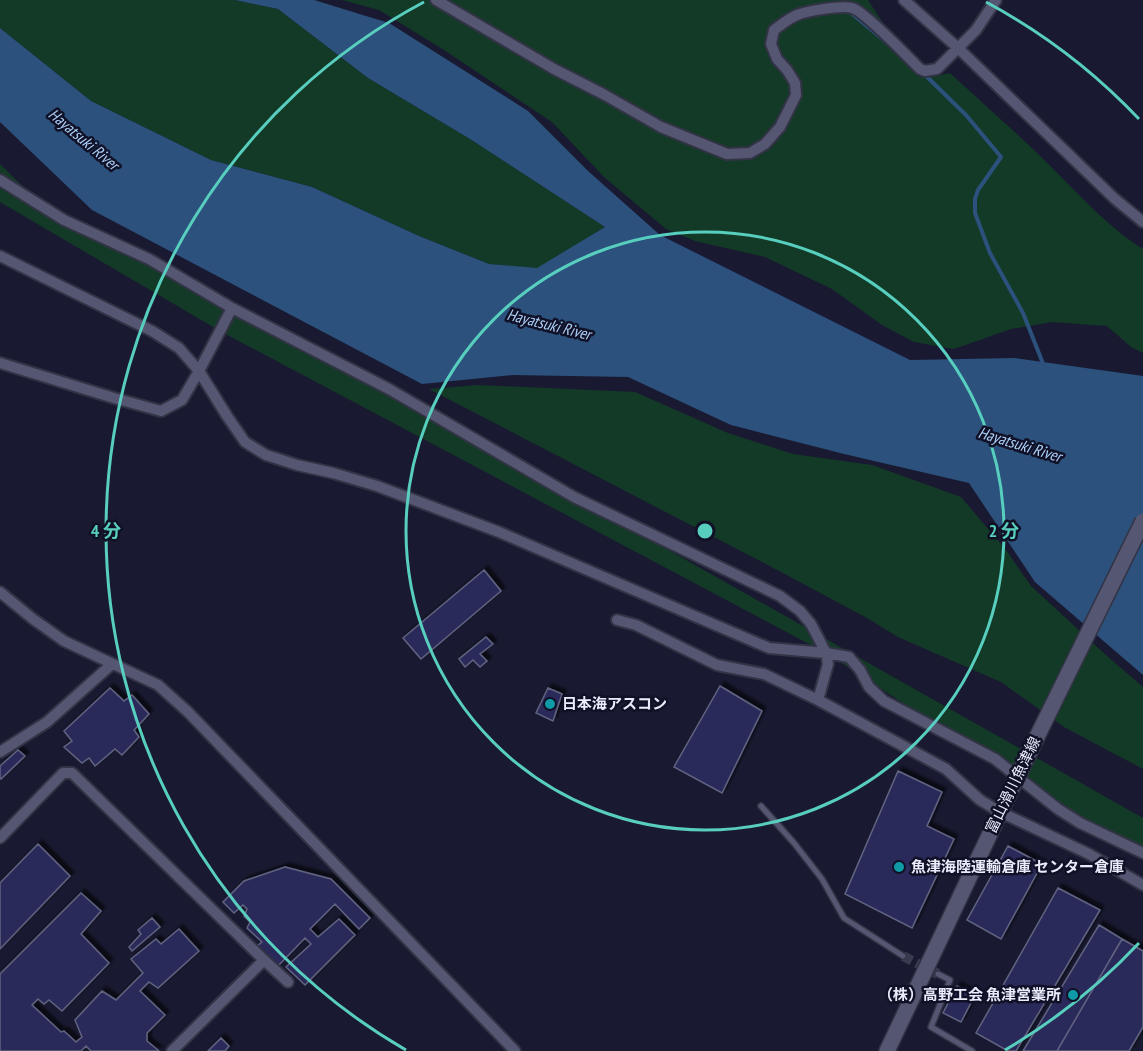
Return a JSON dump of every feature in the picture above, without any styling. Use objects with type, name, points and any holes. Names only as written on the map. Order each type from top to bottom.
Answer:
[{"type":"main road","name":"富山滑川魚津線","points":[[887,1051],[1002,807],[1143,521]]},
{"type":"street","points":[[436,0],[661,127],[727,154],[750,153],[765,144],[780,127],[796,95],[795,83],[777,59],[771,44],[774,30],[796,15],[835,7],[853,8],[925,72],[937,69],[976,30],[996,0]]},
{"type":"street","points":[[904,0],[1143,222]]},
{"type":"street","points":[[0,180],[64,220],[149,259],[232,308],[389,389],[574,497],[780,596],[800,611],[811,624],[826,653],[828,664],[818,700]]},
{"type":"street","points":[[0,256],[152,331],[179,348],[199,371],[245,442],[266,455],[377,486],[499,532],[769,648],[849,657],[860,670],[869,687],[884,701],[995,759],[1058,809],[1080,823],[1143,854]]},
{"type":"street","points":[[0,363],[161,411],[182,400],[232,308]]},
{"type":"street","points":[[0,592],[64,641],[158,685],[188,712],[514,1051]]},
{"type":"street","points":[[617,620],[636,625],[717,665],[764,674],[818,700],[946,769],[980,800],[1002,807],[1143,885]]},
{"type":"street","points":[[0,752],[46,722],[111,664]]},
{"type":"street","points":[[0,837],[63,773],[72,772],[288,982]]},
{"type":"street","points":[[172,1051],[264,960]]},
{"type":"lane","points":[[761,806],[822,879],[844,918],[903,956]]},
{"type":"lane","points":[[938,974],[950,980],[931,1028],[972,1051]]},
{"type":"green space","points":[[0,0],[235,0],[278,9],[368,78],[470,139],[605,227],[537,269],[489,264],[419,236],[312,187],[211,160],[91,101],[0,28]]},
{"type":"green space","points":[[342,0],[868,0],[918,76],[950,73],[1114,228],[1143,249],[1143,353],[1131,347],[1107,326],[1052,322],[1011,329],[954,349],[914,342],[882,325],[832,289],[765,257],[695,241],[666,229],[604,177],[552,122],[379,10]]},
{"type":"green space","points":[[0,164],[45,208],[557,487],[1143,818],[1143,859],[826,653],[220,331],[0,202]]},
{"type":"green space","points":[[478,385],[635,392],[728,433],[793,454],[872,465],[961,497],[1006,550],[1031,586],[1143,687],[1143,769],[1064,727],[1001,682],[898,637],[783,573],[429,389]]},
{"type":"water","name":"Hayatsuki River","points":[[235,0],[314,0],[389,23],[528,111],[588,171],[660,235],[910,360],[1015,358],[1143,376],[1143,675],[1035,582],[969,483],[731,425],[628,377],[513,375],[422,384],[92,210],[0,122],[0,28],[91,101],[211,160],[312,187],[419,236],[489,264],[537,268],[605,227],[470,139],[368,78],[278,9]]},
{"type":"building","points":[[484,570],[501,591],[421,659],[403,638]]},
{"type":"building","points":[[486,637],[493,644],[480,654],[487,661],[480,667],[473,660],[465,667],[459,659]]},
{"type":"building","points":[[720,686],[762,711],[722,793],[674,767]]},
{"type":"building","points":[[110,688],[124,701],[132,695],[149,714],[134,730],[139,737],[122,755],[115,749],[95,766],[89,758],[82,763],[64,747],[72,741],[64,731]]},
{"type":"building","name":"日本海アスコン","points":[[548,688],[562,694],[553,721],[536,713]]},
{"type":"building","points":[[18,750],[25,756],[1,779],[0,766]]},
{"type":"building","name":"魚津海陸運輸倉庫 センター倉庫","points":[[898,771],[942,792],[927,826],[954,839],[912,928],[845,894]]},
{"type":"building","points":[[38,844],[70,876],[0,949],[0,883]]},
{"type":"building","points":[[1008,846],[1042,864],[1001,939],[967,920]]},
{"type":"building","points":[[285,867],[331,879],[370,918],[359,929],[335,904],[310,929],[318,937],[339,919],[355,935],[305,985],[286,967],[311,944],[305,938],[277,967],[257,946],[262,942],[247,928],[250,922],[244,916],[247,909],[243,905],[234,913],[223,902],[244,881]]},
{"type":"building","points":[[1058,888],[1100,910],[1016,1051],[1008,1051],[976,1033]]},
{"type":"building","points":[[81,893],[101,911],[81,934],[109,963],[62,1011],[49,1000],[44,1004],[38,999],[32,1005],[61,1032],[64,1031],[76,1042],[82,1037],[75,1020],[102,991],[116,1000],[143,973],[131,959],[156,939],[161,944],[179,929],[199,951],[158,988],[149,982],[140,991],[165,1015],[147,1033],[147,1041],[159,1051],[91,1051],[86,1046],[81,1051],[0,1051],[0,974]]},
{"type":"building","points":[[152,918],[160,927],[132,951],[129,947],[141,934],[138,930]]},
{"type":"building","name":"（株）高野工会 魚津営業所","points":[[1099,925],[1122,939],[1057,1051],[1023,1051]]},
{"type":"building","points":[[1122,939],[1143,951],[1143,1027],[1129,1051],[1057,1051]]},
{"type":"building","points":[[957,986],[975,995],[961,1022],[943,1013]]},
{"type":"building","points":[[221,1038],[229,1046],[225,1051],[208,1051]]},
{"type":"waterway","points":[[850,12],[886,42]]},
{"type":"waterway","points":[[924,74],[966,115],[1001,157],[978,190],[975,199],[975,213],[990,253],[1023,313],[1044,366]]},
{"type":"tunnel","points":[[903,956],[938,974]]},
{"type":"place","name":"日本海アスコン","points":[[550,704]]},
{"type":"place","name":"魚津海陸運輸倉庫 センター倉庫","points":[[899,867]]},
{"type":"place","name":"（株）高野工会 魚津営業所","points":[[1073,995]]}]
